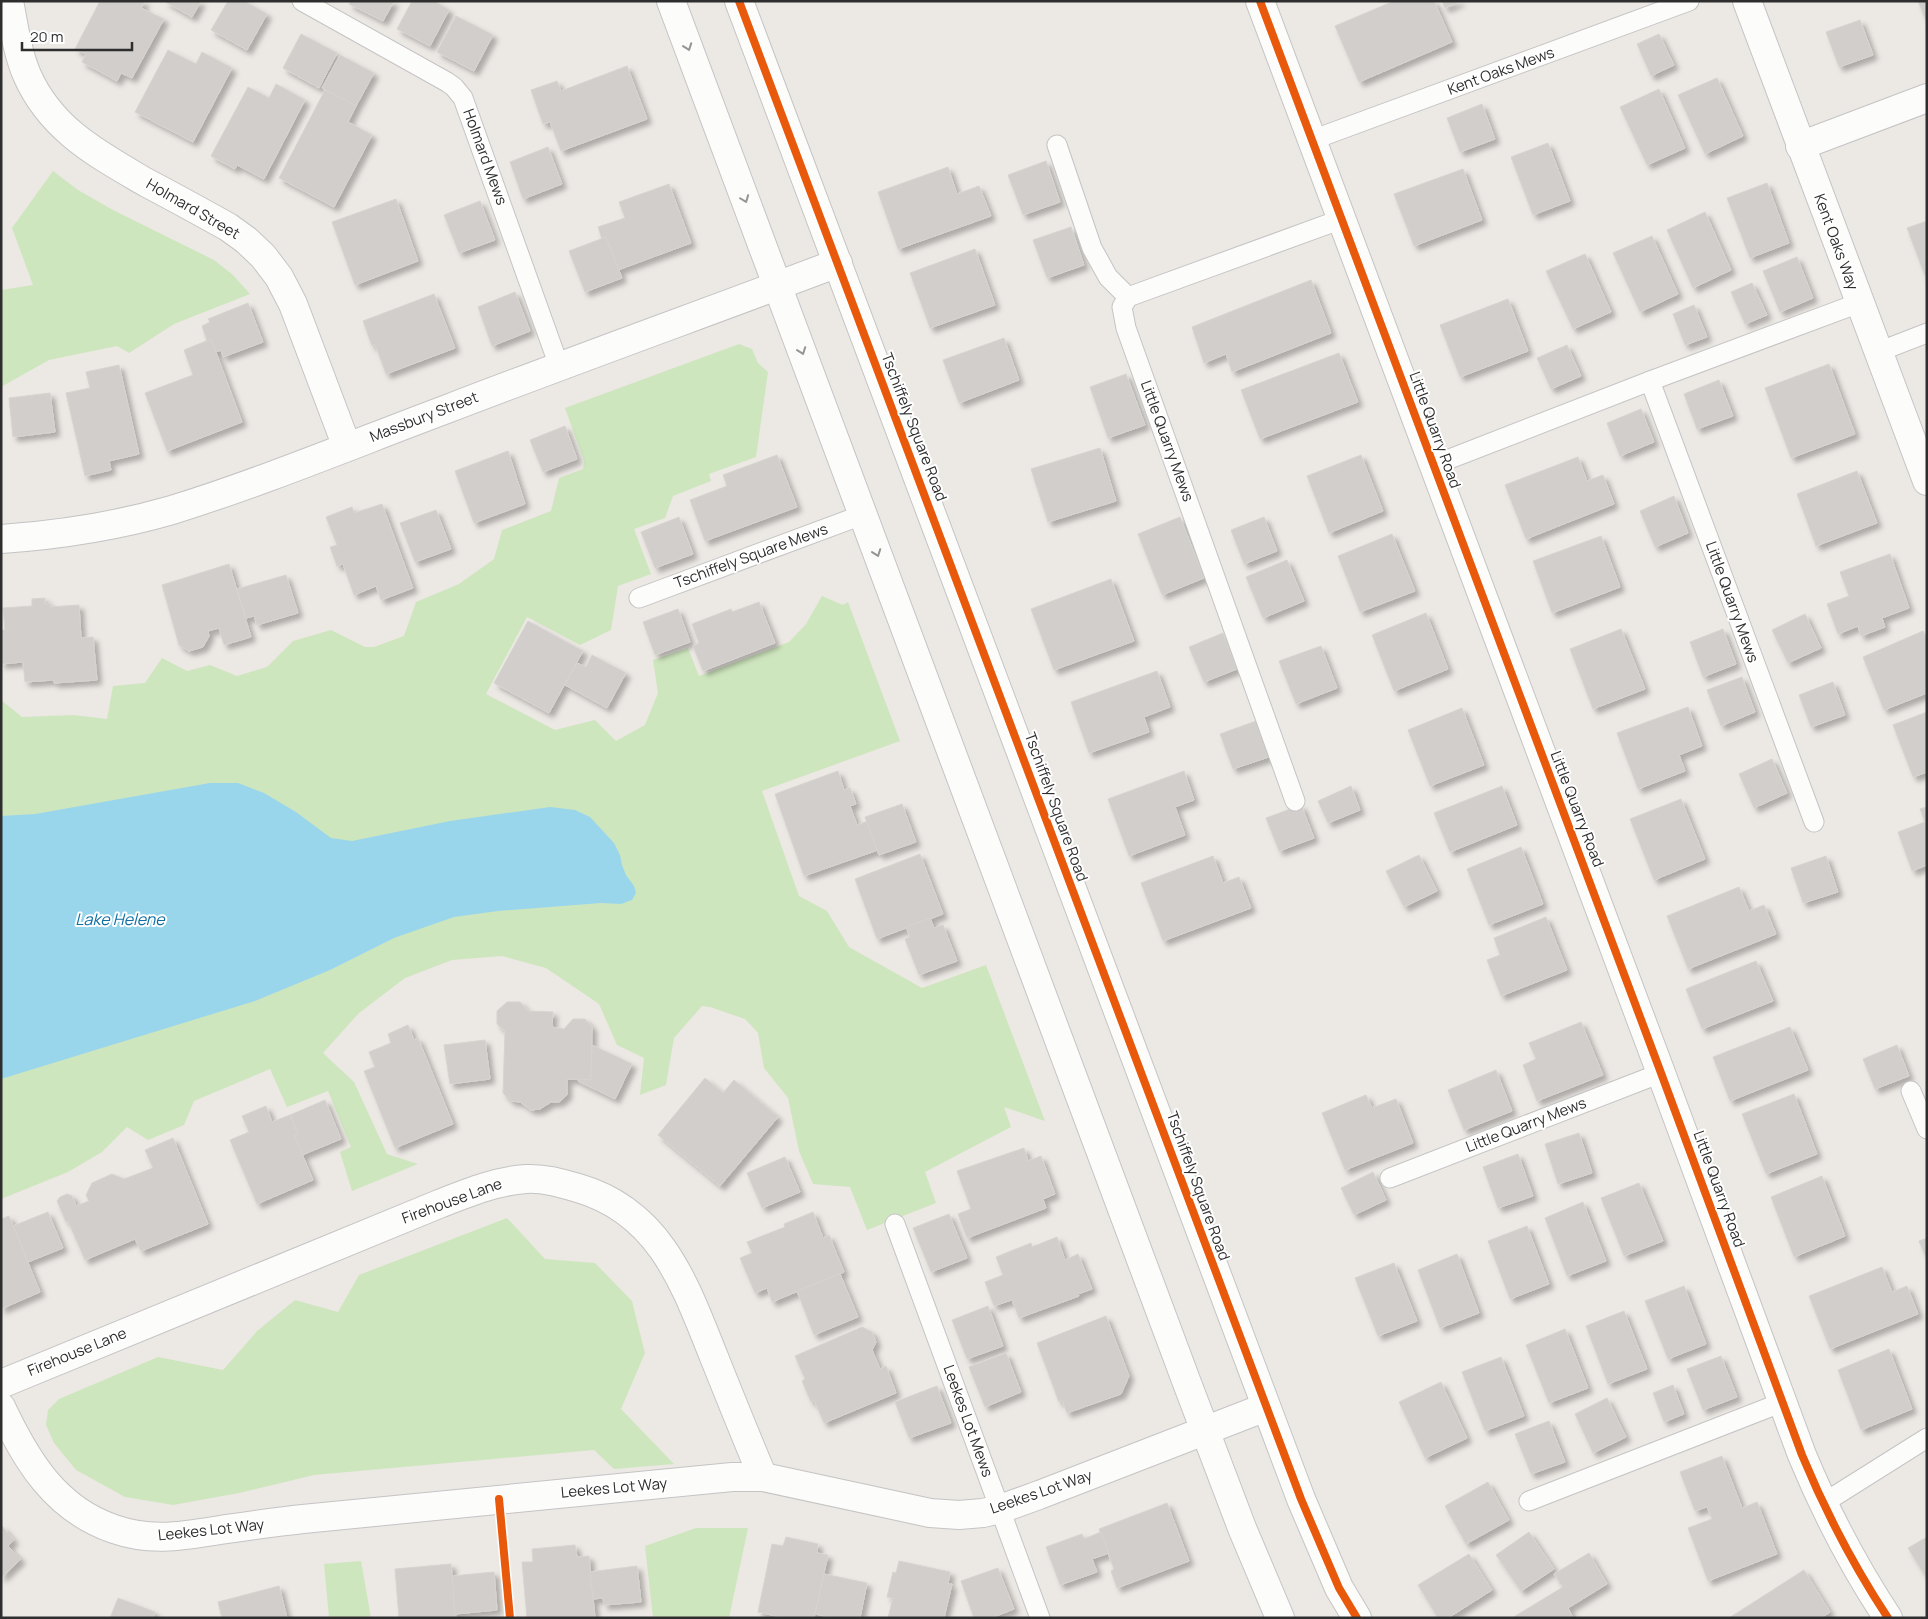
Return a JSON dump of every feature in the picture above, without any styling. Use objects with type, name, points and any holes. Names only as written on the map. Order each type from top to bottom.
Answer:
[{"type":"street","name":"Holmard Street","points":[[9,1],[21,59],[28,77],[37,94],[62,126],[79,142],[108,160],[228,227],[263,256],[279,277],[293,304],[347,446]]},
{"type":"street","points":[[671,1],[1205,1430],[1242,1528],[1280,1618]]},
{"type":"street","name":"Tschiffely Square Road","points":[[739,1],[1301,1499],[1338,1588],[1357,1618]]},
{"type":"street","name":"Little Quarry Road","points":[[1260,1],[1662,1073],[1782,1402],[1822,1504],[1862,1578],[1888,1618]]},
{"type":"street","name":"Kent Oaks Way","points":[[1747,1],[1927,481]]},
{"type":"street","points":[[1800,146],[1927,98]]},
{"type":"street","name":"Massbury Street","points":[[1,539],[106,526],[170,510],[252,483],[559,366],[838,263]]},
{"type":"street","name":"Firehouse Lane","points":[[1,1384],[479,1189],[508,1181],[545,1180],[598,1194],[612,1201],[636,1218],[661,1245],[673,1263],[689,1296],[763,1477]]},
{"type":"street","name":"Leekes Lot Way","points":[[1,1407],[36,1470],[50,1489],[68,1504],[91,1520],[113,1529],[135,1535],[162,1538],[290,1521],[732,1477],[763,1477],[930,1512],[960,1515],[1000,1509],[1266,1407]]},
{"type":"lane","name":"Holmard Mews","points":[[302,1],[447,82],[463,98],[559,366]]},
{"type":"lane","name":"Kent Oaks Mews","points":[[1312,140],[1689,1]]},
{"type":"lane","points":[[1057,145],[1092,248],[1108,277],[1128,297],[1342,219]]},
{"type":"lane","name":"Little Quarry Mews","points":[[1128,297],[1122,307],[1126,328],[1295,800]]},
{"type":"lane","points":[[1434,465],[1650,381],[1859,303]]},
{"type":"lane","points":[[1878,352],[1927,334]]},
{"type":"lane","name":"Little Quarry Mews","points":[[1650,381],[1814,822]]},
{"type":"lane","name":"Tschiffely Square Mews","points":[[639,598],[862,515]]},
{"type":"lane","name":"Little Quarry Mews","points":[[1390,1178],[1662,1073]]},
{"type":"lane","points":[[1912,1091],[1927,1129]]},
{"type":"lane","name":"Leekes Lot Mews","points":[[895,1224],[1040,1618]]},
{"type":"lane","points":[[1529,1501],[1782,1402]]},
{"type":"lane","points":[[1822,1504],[1927,1438]]},
{"type":"green space","points":[[53,171],[78,190],[113,210],[214,260],[233,275],[250,294],[174,324],[129,353],[117,346],[49,360],[1,387],[1,290],[33,285],[12,228]]},
{"type":"green space","points":[[739,344],[752,349],[758,363],[768,372],[756,457],[709,474],[711,481],[673,496],[665,518],[634,529],[651,574],[618,586],[611,630],[580,645],[527,617],[486,694],[555,730],[595,720],[616,741],[645,725],[658,693],[653,660],[688,648],[699,676],[789,642],[806,624],[822,596],[843,605],[848,602],[900,741],[762,791],[799,896],[827,911],[849,947],[922,988],[986,965],[1045,1121],[1004,1107],[1011,1127],[925,1172],[936,1203],[867,1230],[850,1187],[813,1184],[799,1151],[788,1098],[764,1068],[758,1033],[745,1019],[702,1006],[674,1038],[666,1085],[640,1095],[644,1058],[617,1045],[599,1004],[546,968],[502,956],[452,960],[405,978],[359,1013],[323,1053],[354,1082],[387,1154],[418,1164],[352,1191],[340,1152],[351,1147],[328,1091],[287,1107],[270,1069],[194,1101],[184,1125],[148,1140],[127,1127],[102,1152],[68,1172],[1,1199],[1,700],[22,717],[73,715],[107,719],[113,686],[145,683],[162,658],[187,671],[210,665],[237,676],[267,667],[293,641],[331,630],[365,647],[374,647],[404,636],[416,602],[459,584],[494,559],[502,530],[551,511],[559,478],[583,469],[584,461],[565,408]]},
{"type":"green space","points":[[507,1218],[545,1259],[595,1263],[632,1301],[645,1353],[621,1409],[674,1464],[614,1469],[594,1450],[314,1475],[239,1493],[173,1505],[125,1497],[76,1470],[54,1443],[46,1425],[48,1410],[59,1399],[158,1357],[223,1370],[257,1331],[295,1300],[338,1312],[359,1275]]},
{"type":"green space","points":[[696,1528],[748,1528],[729,1618],[653,1618],[645,1546]]},
{"type":"green space","points":[[361,1561],[371,1618],[329,1618],[324,1564]]},
{"type":"water","name":"Lake Helene","points":[[210,783],[238,783],[264,793],[296,812],[331,838],[352,841],[450,821],[550,807],[575,810],[590,817],[614,843],[626,875],[634,886],[636,893],[632,900],[621,904],[601,903],[498,911],[454,917],[394,938],[330,970],[255,1001],[1,1079],[1,816],[35,814]]},
{"type":"building","points":[[100,1],[145,1],[141,8],[164,19],[132,78],[121,73],[117,81],[82,62],[86,54],[75,49]]},
{"type":"building","points":[[164,1],[201,1],[192,17]]},
{"type":"building","points":[[228,1],[244,1],[267,14],[247,50],[211,30]]},
{"type":"building","points":[[351,1],[394,1],[383,21],[349,4]]},
{"type":"building","points":[[412,1],[434,1],[449,10],[430,46],[397,29]]},
{"type":"building","points":[[1394,1],[1434,1],[1452,42],[1359,82],[1335,26]]},
{"type":"building","points":[[1442,1],[1461,1],[1445,8]]},
{"type":"building","points":[[1918,1],[1927,1],[1927,23]]},
{"type":"building","points":[[456,16],[493,35],[474,71],[437,52]]},
{"type":"building","points":[[1860,20],[1873,55],[1839,67],[1826,32]]},
{"type":"building","points":[[301,34],[337,53],[319,88],[283,68]]},
{"type":"building","points":[[1659,34],[1674,65],[1651,76],[1637,44]]},
{"type":"building","points":[[168,50],[196,64],[202,52],[232,68],[193,142],[135,112]]},
{"type":"building","points":[[340,55],[374,73],[356,106],[322,88]]},
{"type":"building","points":[[627,66],[647,119],[561,151],[550,122],[543,124],[531,90],[557,81],[561,91]]},
{"type":"building","points":[[1717,78],[1743,136],[1705,154],[1678,95]]},
{"type":"building","points":[[276,84],[305,100],[264,179],[237,165],[235,169],[211,156],[248,87],[269,98]]},
{"type":"building","points":[[1659,89],[1685,148],[1647,165],[1620,107]]},
{"type":"building","points":[[325,90],[356,106],[348,122],[372,135],[334,207],[279,178]]},
{"type":"building","points":[[1482,104],[1495,139],[1460,152],[1447,118]]},
{"type":"building","points":[[1548,143],[1570,201],[1533,215],[1511,157]]},
{"type":"building","points":[[548,147],[562,184],[523,199],[510,162]]},
{"type":"building","points":[[1046,161],[1060,202],[1023,215],[1008,175]]},
{"type":"building","points":[[948,167],[957,194],[979,186],[991,216],[898,249],[878,192]]},
{"type":"building","points":[[1463,169],[1482,220],[1414,246],[1394,194]]},
{"type":"building","points":[[1767,183],[1789,243],[1750,258],[1727,198]]},
{"type":"building","points":[[669,184],[691,243],[618,270],[606,237],[602,239],[598,227],[625,218],[619,202]]},
{"type":"building","points":[[396,199],[418,261],[355,285],[332,222]]},
{"type":"building","points":[[480,201],[495,240],[459,253],[444,215]]},
{"type":"building","points":[[1705,212],[1731,270],[1693,288],[1667,230]]},
{"type":"building","points":[[1927,221],[1927,281],[1907,228]]},
{"type":"building","points":[[1071,227],[1084,265],[1047,278],[1033,240]]},
{"type":"building","points":[[1652,236],[1678,294],[1640,312],[1613,253]]},
{"type":"building","points":[[606,237],[622,278],[585,292],[569,251]]},
{"type":"building","points":[[975,249],[995,305],[930,328],[910,273]]},
{"type":"building","points":[[1585,254],[1611,312],[1573,329],[1546,271]]},
{"type":"building","points":[[1797,257],[1813,298],[1780,312],[1763,271]]},
{"type":"building","points":[[1311,280],[1331,333],[1232,372],[1226,354],[1204,363],[1192,327]]},
{"type":"building","points":[[1752,283],[1767,315],[1745,324],[1731,292]]},
{"type":"building","points":[[515,292],[530,331],[492,346],[478,307]]},
{"type":"building","points":[[434,294],[455,348],[386,374],[375,344],[372,346],[363,321]]},
{"type":"building","points":[[1508,299],[1528,351],[1460,377],[1440,325]]},
{"type":"building","points":[[248,303],[263,342],[223,357],[221,350],[216,352],[211,339],[207,341],[202,326],[210,322],[208,319]]},
{"type":"building","points":[[1694,305],[1707,337],[1685,345],[1673,314]]},
{"type":"building","points":[[1004,338],[1019,380],[959,403],[943,360]]},
{"type":"building","points":[[211,339],[242,422],[167,451],[145,393],[193,375],[184,350]]},
{"type":"building","points":[[1567,345],[1581,376],[1551,389],[1537,358]]},
{"type":"building","points":[[1339,353],[1358,402],[1260,439],[1241,390]]},
{"type":"building","points":[[1829,364],[1855,434],[1791,458],[1765,388]]},
{"type":"building","points":[[119,365],[139,454],[109,461],[111,470],[85,476],[66,393],[90,388],[86,372]]},
{"type":"building","points":[[1126,374],[1145,425],[1108,438],[1090,387]]},
{"type":"building","points":[[1719,380],[1733,416],[1697,429],[1684,394]]},
{"type":"building","points":[[50,393],[55,432],[13,437],[9,398]]},
{"type":"building","points":[[1641,409],[1654,442],[1620,456],[1607,423]]},
{"type":"building","points":[[565,426],[577,459],[543,472],[530,440]]},
{"type":"building","points":[[1100,448],[1116,501],[1048,522],[1031,469]]},
{"type":"building","points":[[508,451],[525,504],[474,523],[455,471]]},
{"type":"building","points":[[777,455],[797,507],[705,541],[690,500],[727,486],[723,475]]},
{"type":"building","points":[[1361,455],[1383,511],[1329,533],[1307,476]]},
{"type":"building","points":[[1578,457],[1587,481],[1603,475],[1614,504],[1526,539],[1505,485]]},
{"type":"building","points":[[1857,471],[1877,523],[1816,546],[1797,494]]},
{"type":"building","points":[[1674,496],[1688,533],[1655,547],[1640,511]]},
{"type":"building","points":[[382,504],[413,588],[381,600],[376,586],[354,595],[343,564],[337,566],[330,547],[337,545],[326,517],[352,507],[354,513]]},
{"type":"building","points":[[436,510],[451,549],[415,562],[400,523]]},
{"type":"building","points":[[679,517],[693,554],[655,568],[641,532]]},
{"type":"building","points":[[1180,517],[1204,578],[1162,595],[1138,534]]},
{"type":"building","points":[[1264,517],[1277,551],[1244,564],[1231,530]]},
{"type":"building","points":[[1392,534],[1415,591],[1360,612],[1338,556]]},
{"type":"building","points":[[1601,536],[1620,587],[1552,613],[1533,561]]},
{"type":"building","points":[[1890,554],[1909,608],[1882,618],[1885,627],[1861,636],[1858,626],[1838,634],[1827,604],[1849,596],[1840,572]]},
{"type":"building","points":[[1287,560],[1304,601],[1263,618],[1246,577]]},
{"type":"building","points":[[229,564],[251,637],[224,645],[219,628],[208,631],[209,636],[203,647],[189,651],[179,645],[162,585]]},
{"type":"building","points":[[286,575],[298,613],[257,625],[254,616],[246,618],[237,589]]},
{"type":"building","points":[[1111,579],[1134,641],[1054,670],[1031,609]]},
{"type":"building","points":[[45,598],[45,604],[50,603],[50,607],[79,605],[81,638],[93,637],[97,680],[54,683],[54,680],[25,682],[23,662],[1,664],[1,630],[5,630],[3,608],[32,606],[32,599]]},
{"type":"building","points":[[759,602],[775,643],[703,671],[693,646],[699,643],[692,624],[731,609],[732,612]]},
{"type":"building","points":[[678,609],[690,642],[655,655],[643,622]]},
{"type":"building","points":[[1426,613],[1448,669],[1394,691],[1372,635]]},
{"type":"building","points":[[1805,614],[1821,648],[1788,663],[1772,630]]},
{"type":"building","points":[[528,621],[583,651],[549,713],[494,683]]},
{"type":"building","points":[[1621,629],[1645,689],[1593,709],[1570,649]]},
{"type":"building","points":[[1723,629],[1736,664],[1703,677],[1690,642]]},
{"type":"building","points":[[1923,631],[1927,639],[1927,693],[1884,710],[1863,657]]},
{"type":"building","points":[[1223,633],[1237,669],[1204,682],[1189,647]]},
{"type":"building","points":[[1321,646],[1337,688],[1296,704],[1279,661]]},
{"type":"building","points":[[592,655],[626,673],[607,708],[565,685],[577,663],[586,667]]},
{"type":"building","points":[[1157,671],[1170,707],[1144,717],[1149,732],[1089,753],[1071,702]]},
{"type":"building","points":[[1742,677],[1755,712],[1721,726],[1707,690]]},
{"type":"building","points":[[1833,682],[1845,715],[1811,727],[1799,695]]},
{"type":"building","points":[[1688,707],[1702,746],[1679,755],[1685,771],[1638,789],[1617,733]]},
{"type":"building","points":[[1462,708],[1484,765],[1430,786],[1408,730]]},
{"type":"building","points":[[1927,712],[1927,772],[1913,777],[1893,725]]},
{"type":"building","points":[[1256,721],[1269,757],[1233,769],[1220,734]]},
{"type":"building","points":[[1772,759],[1787,793],[1754,808],[1739,774]]},
{"type":"building","points":[[838,771],[844,790],[850,788],[856,804],[850,806],[857,825],[868,821],[878,850],[804,876],[775,794]]},
{"type":"building","points":[[1184,771],[1194,800],[1175,807],[1185,835],[1129,856],[1108,799]]},
{"type":"building","points":[[1351,786],[1360,810],[1328,823],[1318,801]]},
{"type":"building","points":[[1502,786],[1517,825],[1450,852],[1434,813]]},
{"type":"building","points":[[1681,799],[1705,859],[1654,880],[1630,819]]},
{"type":"building","points":[[902,804],[916,842],[879,855],[865,817]]},
{"type":"building","points":[[1301,805],[1314,838],[1279,851],[1266,818]]},
{"type":"building","points":[[1927,807],[1927,865],[1912,871],[1898,832],[1925,822],[1920,809]]},
{"type":"building","points":[[1521,847],[1543,904],[1489,925],[1467,869]]},
{"type":"building","points":[[920,854],[943,914],[877,939],[855,879]]},
{"type":"building","points":[[1419,855],[1437,891],[1404,907],[1386,871]]},
{"type":"building","points":[[1213,856],[1223,883],[1239,877],[1251,908],[1163,941],[1141,883]]},
{"type":"building","points":[[1826,856],[1838,892],[1803,903],[1791,868]]},
{"type":"building","points":[[1739,887],[1749,911],[1764,905],[1776,934],[1688,969],[1667,916]]},
{"type":"building","points":[[1546,917],[1567,970],[1501,996],[1487,960],[1500,955],[1494,938]]},
{"type":"building","points":[[930,918],[934,928],[943,925],[957,961],[919,975],[905,939],[910,937],[906,927]]},
{"type":"building","points":[[1756,961],[1773,1001],[1702,1029],[1686,989]]},
{"type":"building","points":[[507,1002],[520,1002],[528,1011],[553,1012],[552,1025],[555,1028],[564,1029],[573,1019],[585,1019],[592,1027],[591,1080],[567,1079],[567,1095],[559,1102],[551,1102],[540,1109],[531,1110],[520,1102],[511,1101],[503,1093],[505,1031],[497,1024],[497,1011]]},
{"type":"building","points":[[1581,1022],[1603,1075],[1537,1101],[1523,1065],[1536,1059],[1529,1043]]},
{"type":"building","points":[[408,1025],[414,1040],[418,1038],[453,1124],[395,1148],[364,1071],[375,1067],[369,1052],[391,1043],[388,1034]]},
{"type":"building","points":[[1790,1027],[1808,1070],[1730,1101],[1713,1057]]},
{"type":"building","points":[[485,1040],[490,1079],[450,1084],[444,1045]]},
{"type":"building","points":[[592,1045],[632,1064],[615,1099],[578,1081],[579,1079],[591,1080]]},
{"type":"building","points":[[1897,1045],[1909,1076],[1875,1089],[1863,1059]]},
{"type":"building","points":[[1496,1070],[1512,1111],[1464,1130],[1448,1090]]},
{"type":"building","points":[[705,1078],[723,1093],[734,1080],[778,1117],[720,1186],[658,1135]]},
{"type":"building","points":[[1794,1094],[1817,1154],[1766,1174],[1742,1114]]},
{"type":"building","points":[[1366,1095],[1372,1108],[1396,1099],[1413,1143],[1345,1170],[1322,1113]]},
{"type":"building","points":[[325,1100],[341,1139],[302,1155],[294,1135],[298,1134],[290,1115]]},
{"type":"building","points":[[266,1106],[272,1122],[290,1115],[298,1134],[294,1135],[313,1180],[257,1204],[230,1140],[249,1132],[242,1116]]},
{"type":"building","points":[[1579,1133],[1592,1173],[1558,1184],[1545,1144]]},
{"type":"building","points":[[173,1138],[208,1224],[141,1251],[135,1239],[85,1260],[57,1201],[60,1197],[67,1194],[72,1196],[76,1206],[89,1201],[86,1195],[92,1183],[112,1174],[124,1179],[153,1168],[145,1150]]},
{"type":"building","points":[[1024,1148],[1028,1161],[1041,1156],[1055,1194],[1043,1199],[1046,1208],[967,1238],[958,1214],[971,1209],[957,1171]]},
{"type":"building","points":[[1518,1154],[1533,1196],[1498,1208],[1483,1167]]},
{"type":"building","points":[[785,1157],[800,1192],[762,1208],[747,1173]]},
{"type":"building","points":[[1373,1172],[1386,1200],[1354,1215],[1341,1188]]},
{"type":"building","points":[[1822,1176],[1845,1236],[1794,1257],[1771,1197]]},
{"type":"building","points":[[1639,1183],[1663,1241],[1624,1256],[1601,1198]]},
{"type":"building","points":[[1583,1202],[1606,1261],[1567,1276],[1545,1218]]},
{"type":"building","points":[[48,1212],[63,1248],[28,1262],[13,1226]]},
{"type":"building","points":[[813,1212],[823,1238],[829,1235],[844,1272],[772,1302],[767,1288],[755,1293],[740,1258],[752,1253],[747,1242],[785,1227],[784,1224]]},
{"type":"building","points":[[949,1214],[967,1258],[931,1272],[913,1228]]},
{"type":"building","points":[[9,1216],[40,1292],[1,1309],[1,1219]]},
{"type":"building","points":[[1527,1226],[1549,1284],[1510,1299],[1488,1241]]},
{"type":"building","points":[[1057,1237],[1065,1260],[1078,1254],[1092,1289],[1078,1294],[1079,1296],[1019,1318],[1012,1300],[994,1306],[985,1282],[1003,1275],[996,1257],[1031,1243],[1032,1247]]},
{"type":"building","points":[[1927,1238],[1927,1260],[1919,1241]]},
{"type":"building","points":[[1457,1254],[1479,1313],[1440,1328],[1418,1270]]},
{"type":"building","points":[[1394,1263],[1417,1321],[1378,1336],[1355,1278]]},
{"type":"building","points":[[1882,1267],[1892,1292],[1907,1286],[1918,1314],[1830,1349],[1809,1296]]},
{"type":"building","points":[[840,1274],[858,1317],[814,1335],[797,1291]]},
{"type":"building","points":[[1684,1286],[1706,1344],[1668,1359],[1645,1301]]},
{"type":"building","points":[[988,1306],[1003,1346],[967,1359],[952,1320]]},
{"type":"building","points":[[1624,1311],[1647,1369],[1608,1384],[1586,1326]]},
{"type":"building","points":[[1106,1316],[1129,1376],[1121,1394],[1067,1413],[1062,1400],[1059,1402],[1037,1343]]},
{"type":"building","points":[[862,1327],[872,1332],[876,1342],[872,1350],[880,1369],[886,1366],[896,1393],[824,1423],[814,1400],[811,1402],[802,1381],[805,1379],[795,1356]]},
{"type":"building","points":[[1565,1329],[1588,1388],[1549,1403],[1526,1345]]},
{"type":"building","points":[[1889,1349],[1912,1409],[1861,1430],[1838,1370]]},
{"type":"building","points":[[1006,1353],[1021,1392],[985,1407],[969,1367]]},
{"type":"building","points":[[1721,1356],[1737,1397],[1703,1410],[1687,1369]]},
{"type":"building","points":[[1501,1357],[1524,1416],[1485,1431],[1462,1372]]},
{"type":"building","points":[[1441,1382],[1467,1438],[1425,1458],[1399,1402]]},
{"type":"building","points":[[1673,1385],[1684,1414],[1664,1422],[1653,1393]]},
{"type":"building","points":[[937,1386],[951,1423],[909,1438],[895,1402]]},
{"type":"building","points":[[1607,1398],[1626,1437],[1593,1453],[1575,1414]]},
{"type":"building","points":[[1549,1421],[1565,1462],[1531,1474],[1515,1434]]},
{"type":"building","points":[[1722,1456],[1742,1508],[1757,1502],[1777,1554],[1708,1581],[1688,1528],[1712,1519],[1707,1507],[1695,1511],[1680,1472]]},
{"type":"building","points":[[1488,1482],[1509,1520],[1466,1544],[1445,1506]]},
{"type":"building","points":[[1167,1503],[1189,1561],[1117,1588],[1111,1571],[1114,1569],[1099,1529]]},
{"type":"building","points":[[1,1525],[14,1540],[8,1546],[21,1559],[1,1578]]},
{"type":"building","points":[[1101,1532],[1109,1553],[1092,1559],[1097,1572],[1060,1585],[1046,1547],[1082,1534],[1084,1539]]},
{"type":"building","points":[[1529,1532],[1554,1569],[1521,1591],[1496,1555]]},
{"type":"building","points":[[786,1537],[818,1544],[817,1553],[828,1555],[814,1618],[785,1618],[758,1612],[772,1544],[783,1546]]},
{"type":"building","points":[[1927,1537],[1927,1579],[1908,1548]]},
{"type":"building","points":[[575,1545],[577,1557],[589,1556],[595,1618],[527,1618],[522,1562],[533,1562],[532,1549]]},
{"type":"building","points":[[1589,1553],[1607,1584],[1568,1608],[1573,1618],[1512,1618],[1563,1587],[1554,1574]]},
{"type":"building","points":[[1469,1554],[1492,1590],[1448,1618],[1438,1618],[1418,1585]]},
{"type":"building","points":[[899,1561],[950,1572],[948,1584],[952,1584],[944,1618],[888,1618],[893,1598],[887,1597],[893,1572],[896,1573]]},
{"type":"building","points":[[451,1564],[456,1618],[399,1618],[395,1569]]},
{"type":"building","points":[[637,1566],[641,1602],[604,1605],[603,1598],[593,1599],[590,1572]]},
{"type":"building","points":[[998,1568],[1014,1609],[991,1618],[974,1618],[961,1581]]},
{"type":"building","points":[[1804,1570],[1830,1612],[1821,1618],[1729,1618]]},
{"type":"building","points":[[494,1572],[497,1610],[455,1614],[452,1576]]},
{"type":"building","points":[[824,1574],[867,1583],[860,1618],[833,1618],[815,1614]]},
{"type":"building","points":[[279,1586],[287,1618],[222,1618],[218,1602]]},
{"type":"building","points":[[118,1598],[155,1612],[153,1618],[110,1618]]},
{"type":"cycle path","points":[[739,1],[1301,1499],[1339,1588],[1357,1618]]},
{"type":"cycle path","points":[[1260,1],[1802,1455],[1841,1538],[1888,1618]]},
{"type":"cycle path","points":[[499,1499],[510,1618]]}]
